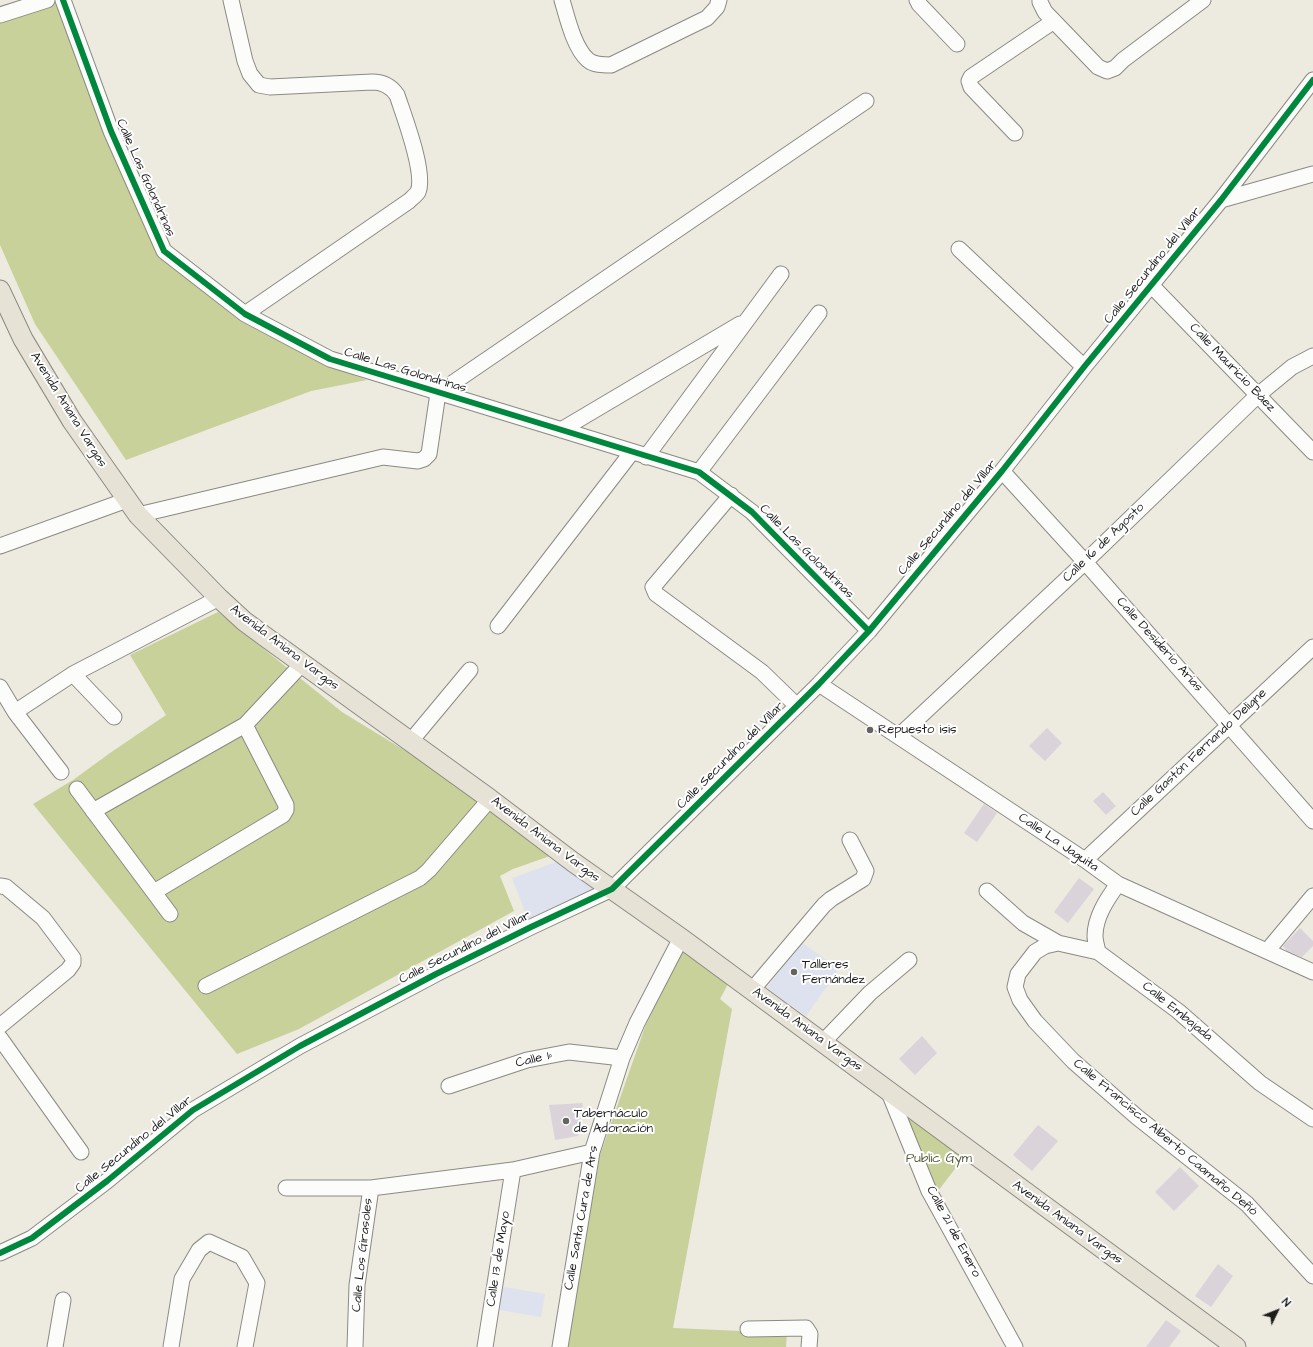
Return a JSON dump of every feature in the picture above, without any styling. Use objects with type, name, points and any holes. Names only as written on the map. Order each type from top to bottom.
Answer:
[{"type":"main road","name":"Avenida Aniana Vargas","points":[[0,290],[23,339],[72,421],[132,507],[219,598],[244,621],[490,799],[573,862],[681,938],[1236,1347]]},
{"type":"street","points":[[0,15],[47,0]]},
{"type":"street","name":"Calle Las Golondrinas","points":[[63,0],[111,131],[164,251],[245,314],[330,359],[699,472],[752,512],[869,631]]},
{"type":"street","points":[[230,0],[245,61],[250,74],[259,85],[270,87],[380,82],[393,89],[397,95],[419,168],[420,181],[418,192],[409,201],[245,314]]},
{"type":"street","points":[[562,0],[581,52],[588,60],[599,65],[611,65],[707,18],[717,7],[719,0]]},
{"type":"street","points":[[917,0],[919,4],[957,44]]},
{"type":"street","points":[[1040,0],[1045,12],[1098,67],[1106,71],[1115,68],[1123,60],[1203,0]]},
{"type":"street","points":[[1015,133],[971,87],[971,77],[1054,21]]},
{"type":"street","name":"Calle Secundino del Villar","points":[[0,1253],[32,1238],[107,1182],[193,1110],[300,1046],[436,974],[526,929],[612,889],[819,684],[869,631],[1002,471],[1084,367],[1221,200],[1313,80]]},
{"type":"street","points":[[0,546],[132,507],[383,457],[418,461],[424,459],[428,454],[438,393],[866,100]]},
{"type":"street","points":[[1221,200],[1313,174]]},
{"type":"street","points":[[959,249],[1084,367]]},
{"type":"street","points":[[646,457],[781,274]]},
{"type":"street","name":"Calle Mauricio Báez","points":[[1151,285],[1313,452]]},
{"type":"street","points":[[699,472],[819,313]]},
{"type":"street","points":[[561,430],[747,320]]},
{"type":"street","name":"Calle 16 de Agosto","points":[[900,736],[1085,562],[1258,395],[1292,367],[1313,356]]},
{"type":"street","points":[[498,626],[632,452]]},
{"type":"street","name":"Calle Desiderio Arias","points":[[1002,471],[1229,724],[1313,821]]},
{"type":"street","points":[[731,495],[653,587],[653,589],[656,594],[762,672],[797,706]]},
{"type":"street","points":[[15,712],[73,674],[219,598]]},
{"type":"street","name":"Calle Gastón Fernando Deligne","points":[[1085,860],[1313,647]]},
{"type":"street","points":[[93,810],[245,725],[302,664]]},
{"type":"street","points":[[410,742],[470,670]]},
{"type":"street","points":[[73,674],[114,717]]},
{"type":"street","name":"Calle La Jaguita","points":[[819,684],[900,736],[1085,860],[1118,884],[1313,972]]},
{"type":"street","points":[[0,687],[15,712],[61,772]]},
{"type":"street","points":[[154,892],[283,815],[286,810],[286,805],[245,725]]},
{"type":"street","points":[[77,789],[170,914]]},
{"type":"street","points":[[206,986],[420,878],[429,870],[490,799]]},
{"type":"street","points":[[752,990],[824,905],[863,879],[866,871],[850,840]]},
{"type":"street","points":[[987,890],[1023,923],[1058,943],[1098,952],[1095,936],[1099,916],[1105,902],[1118,884]]},
{"type":"street","points":[[0,886],[6,887],[43,918],[73,958],[74,963],[68,970],[0,1026]]},
{"type":"street","points":[[1267,951],[1313,896]]},
{"type":"street","name":"Calle Santa Cura de Ars","points":[[560,1347],[592,1152],[622,1058],[637,1023],[681,938]]},
{"type":"street","name":"Calle Francisco Alberto Caamaño Deñó","points":[[1058,943],[1045,946],[1036,952],[1018,974],[1015,987],[1020,1000],[1035,1021],[1073,1061],[1137,1117],[1246,1204],[1313,1276]]},
{"type":"street","name":"Calle Embajada","points":[[1098,952],[1178,1011],[1260,1082],[1313,1119]]},
{"type":"street","points":[[823,1042],[870,993],[909,960]]},
{"type":"street","points":[[0,1038],[81,1152]]},
{"type":"street","name":"Calle 1ª","points":[[450,1086],[527,1060],[569,1052],[622,1058]]},
{"type":"street","name":"Calle 21 de Enero","points":[[888,1090],[930,1191],[1015,1347]]},
{"type":"street","points":[[286,1188],[371,1188],[513,1170],[592,1152]]},
{"type":"street","name":"Calle 13 de Mayo","points":[[485,1347],[513,1170]]},
{"type":"street","name":"Calle Los Girasoles","points":[[355,1347],[357,1285],[371,1188]]},
{"type":"street","points":[[171,1347],[182,1279],[199,1250],[209,1242],[242,1257],[257,1283],[245,1347]]},
{"type":"street","points":[[55,1347],[63,1300]]},
{"type":"street","points":[[748,1330],[806,1328],[809,1340]]},
{"type":"shaded area","points":[[565,859],[607,892],[531,927],[512,878]]},
{"type":"shaded area","points":[[801,942],[839,969],[806,1016],[767,988]]},
{"type":"shaded area","points":[[498,1286],[545,1294],[541,1317],[493,1309]]},
{"type":"green space","points":[[55,3],[162,259],[240,321],[321,363],[367,380],[311,391],[126,460],[35,324],[0,245],[0,22]]},
{"type":"green space","points":[[218,612],[342,712],[471,791],[550,856],[513,869],[500,876],[514,911],[299,1029],[237,1054],[33,804],[73,780],[166,715],[130,655]]},
{"type":"green space","points":[[682,949],[728,984],[720,999],[732,1009],[673,1328],[787,1333],[786,1347],[567,1347],[600,1155],[645,1027]]},
{"type":"green space","name":"Public Gym","points":[[892,1095],[964,1157],[935,1195]]},
{"type":"building","points":[[1047,728],[1062,743],[1045,761],[1029,746]]},
{"type":"building","points":[[1103,792],[1116,806],[1106,815],[1093,801]]},
{"type":"building","points":[[984,804],[997,813],[977,842],[964,833]]},
{"type":"building","points":[[1079,878],[1094,889],[1068,923],[1054,912]]},
{"type":"building","points":[[1300,928],[1313,941],[1313,946],[1302,957],[1287,951],[1283,946]]},
{"type":"building","points":[[922,1036],[937,1053],[915,1075],[899,1059]]},
{"type":"building","points":[[583,1103],[578,1136],[555,1140],[549,1105]]},
{"type":"building","points":[[1038,1125],[1058,1141],[1032,1171],[1013,1155]]},
{"type":"building","points":[[1180,1167],[1199,1186],[1174,1211],[1155,1192]]},
{"type":"building","points":[[1218,1264],[1233,1276],[1211,1307],[1195,1296]]},
{"type":"building","points":[[1166,1320],[1181,1331],[1169,1347],[1146,1347]]},
{"type":"cycle path","points":[[63,0],[111,131],[164,251],[245,314],[330,359],[699,472],[752,512],[869,631]]},
{"type":"cycle path","points":[[0,1253],[32,1238],[107,1181],[193,1110],[300,1046],[436,974],[612,889],[819,684],[869,631],[1002,471],[1084,367],[1221,200],[1313,80]]},
{"type":"place","name":"Repuesto isis","points":[[870,730]]},
{"type":"place","name":"Talleres Fernández","points":[[794,972]]},
{"type":"place","name":"Tabernáculo de Adoración","points":[[566,1121]]}]
